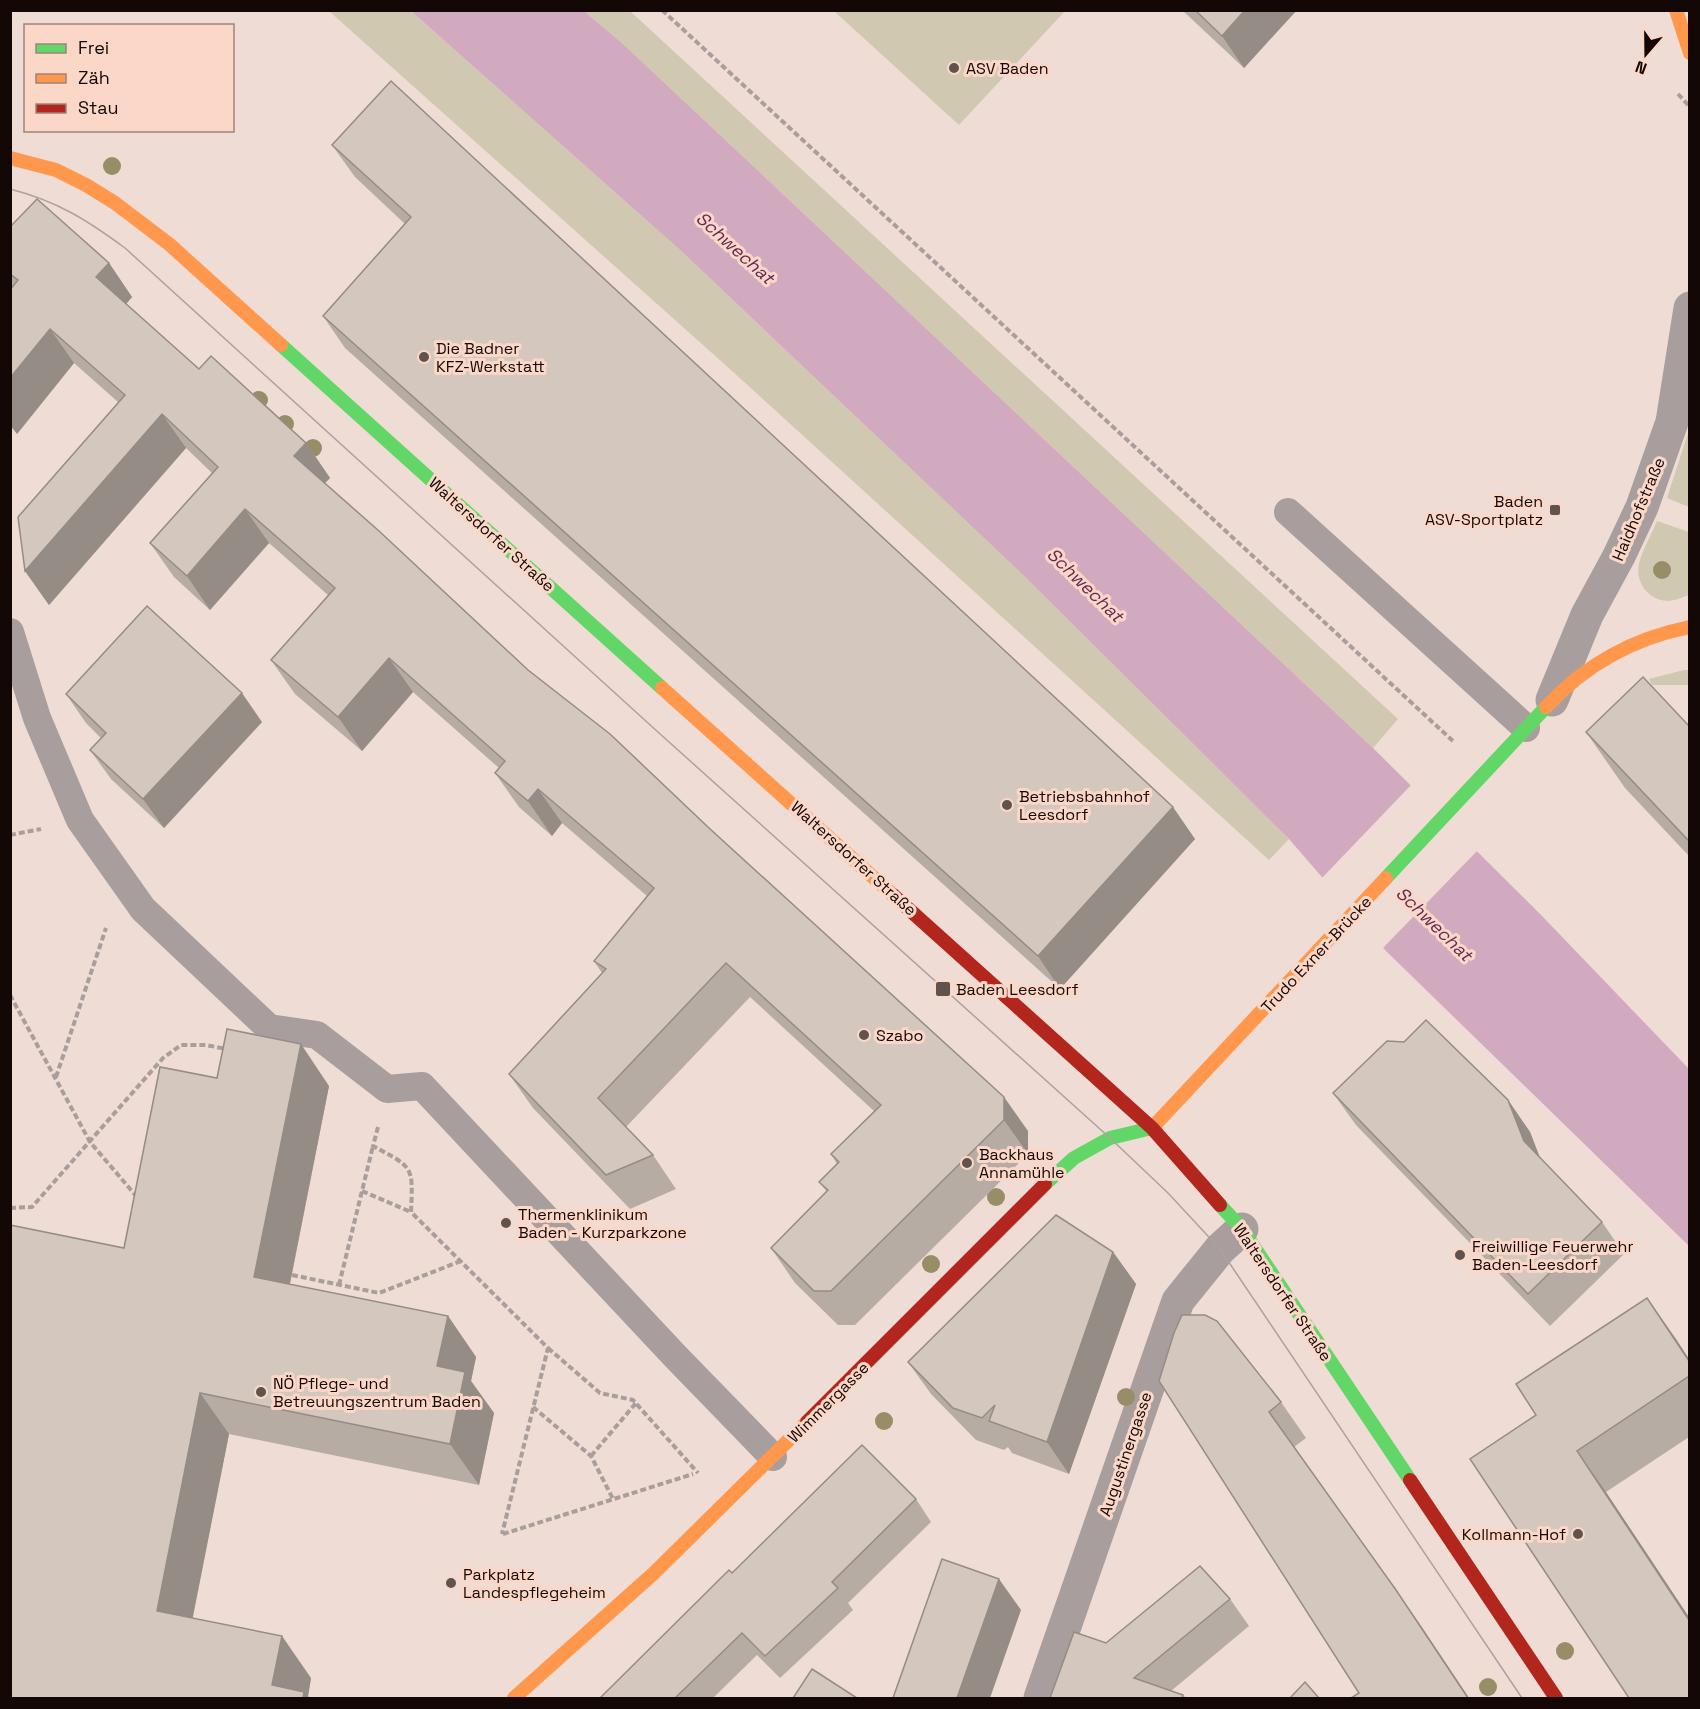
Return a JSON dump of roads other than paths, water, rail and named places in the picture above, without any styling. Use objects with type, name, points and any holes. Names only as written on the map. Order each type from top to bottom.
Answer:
[{"type":"street","points":[[1676,10],[1689,53]]},
{"type":"street","name":"Waltersdorfer Straße","points":[[10,158],[54,170],[91,187],[124,208],[169,244],[1152,1128],[1242,1229],[1556,1698]]},
{"type":"street","name":"Haidhofstraße","points":[[1552,700],[1587,615],[1642,507],[1672,422],[1689,308]]},
{"type":"street","name":"Trudo Exner-Brücke","points":[[1152,1128],[1552,700],[1602,659],[1660,633],[1689,627]]},
{"type":"street","name":"Wimmergasse","points":[[514,1698],[654,1574],[1042,1186],[1074,1158],[1110,1138],[1152,1128]]},
{"type":"street","name":"Augustinergasse","points":[[1040,1698],[1178,1301],[1220,1249],[1242,1229]]},
{"type":"lane","points":[[1288,512],[1526,728]]},
{"type":"lane","points":[[10,632],[37,718],[80,820],[143,909],[269,1028],[317,1035],[387,1089],[422,1086],[773,1457]]},
{"type":"water","name":"Schwechat","points":[[411,11],[584,11],[623,44],[1373,748],[1543,917],[1689,1069],[1689,1246],[1386,951],[1289,839],[1022,574],[679,249]]},
{"type":"tram line","points":[[10,189],[42,199],[71,212],[125,248],[659,733],[1110,1138],[1168,1193],[1220,1249],[1522,1698]]},
{"type":"place","name":"ASV Baden","points":[[954,68]]},
{"type":"place","name":"Die Badner KFZ-Werkstatt","points":[[424,357]]},
{"type":"place","name":"Baden ASV-Sportplatz","points":[[1555,510]]},
{"type":"place","name":"Betriebsbahnhof Leesdorf","points":[[1007,805]]},
{"type":"place","name":"Baden Leesdorf","points":[[943,989]]},
{"type":"place","name":"Szabo","points":[[864,1035]]},
{"type":"place","name":"Backhaus Annamühle","points":[[967,1163]]},
{"type":"place","name":"Thermenklinikum Baden - Kurzparkzone","points":[[506,1223]]},
{"type":"place","name":"Freiwillige Feuerwehr Baden-Leesdorf","points":[[1460,1255]]},
{"type":"place","name":"NÖ Pflege- und Betreuungszentrum Baden","points":[[261,1392]]},
{"type":"place","name":"Kollmann-Hof","points":[[1578,1534]]},
{"type":"place","name":"Parkplatz Landespflegeheim","points":[[451,1583]]}]
